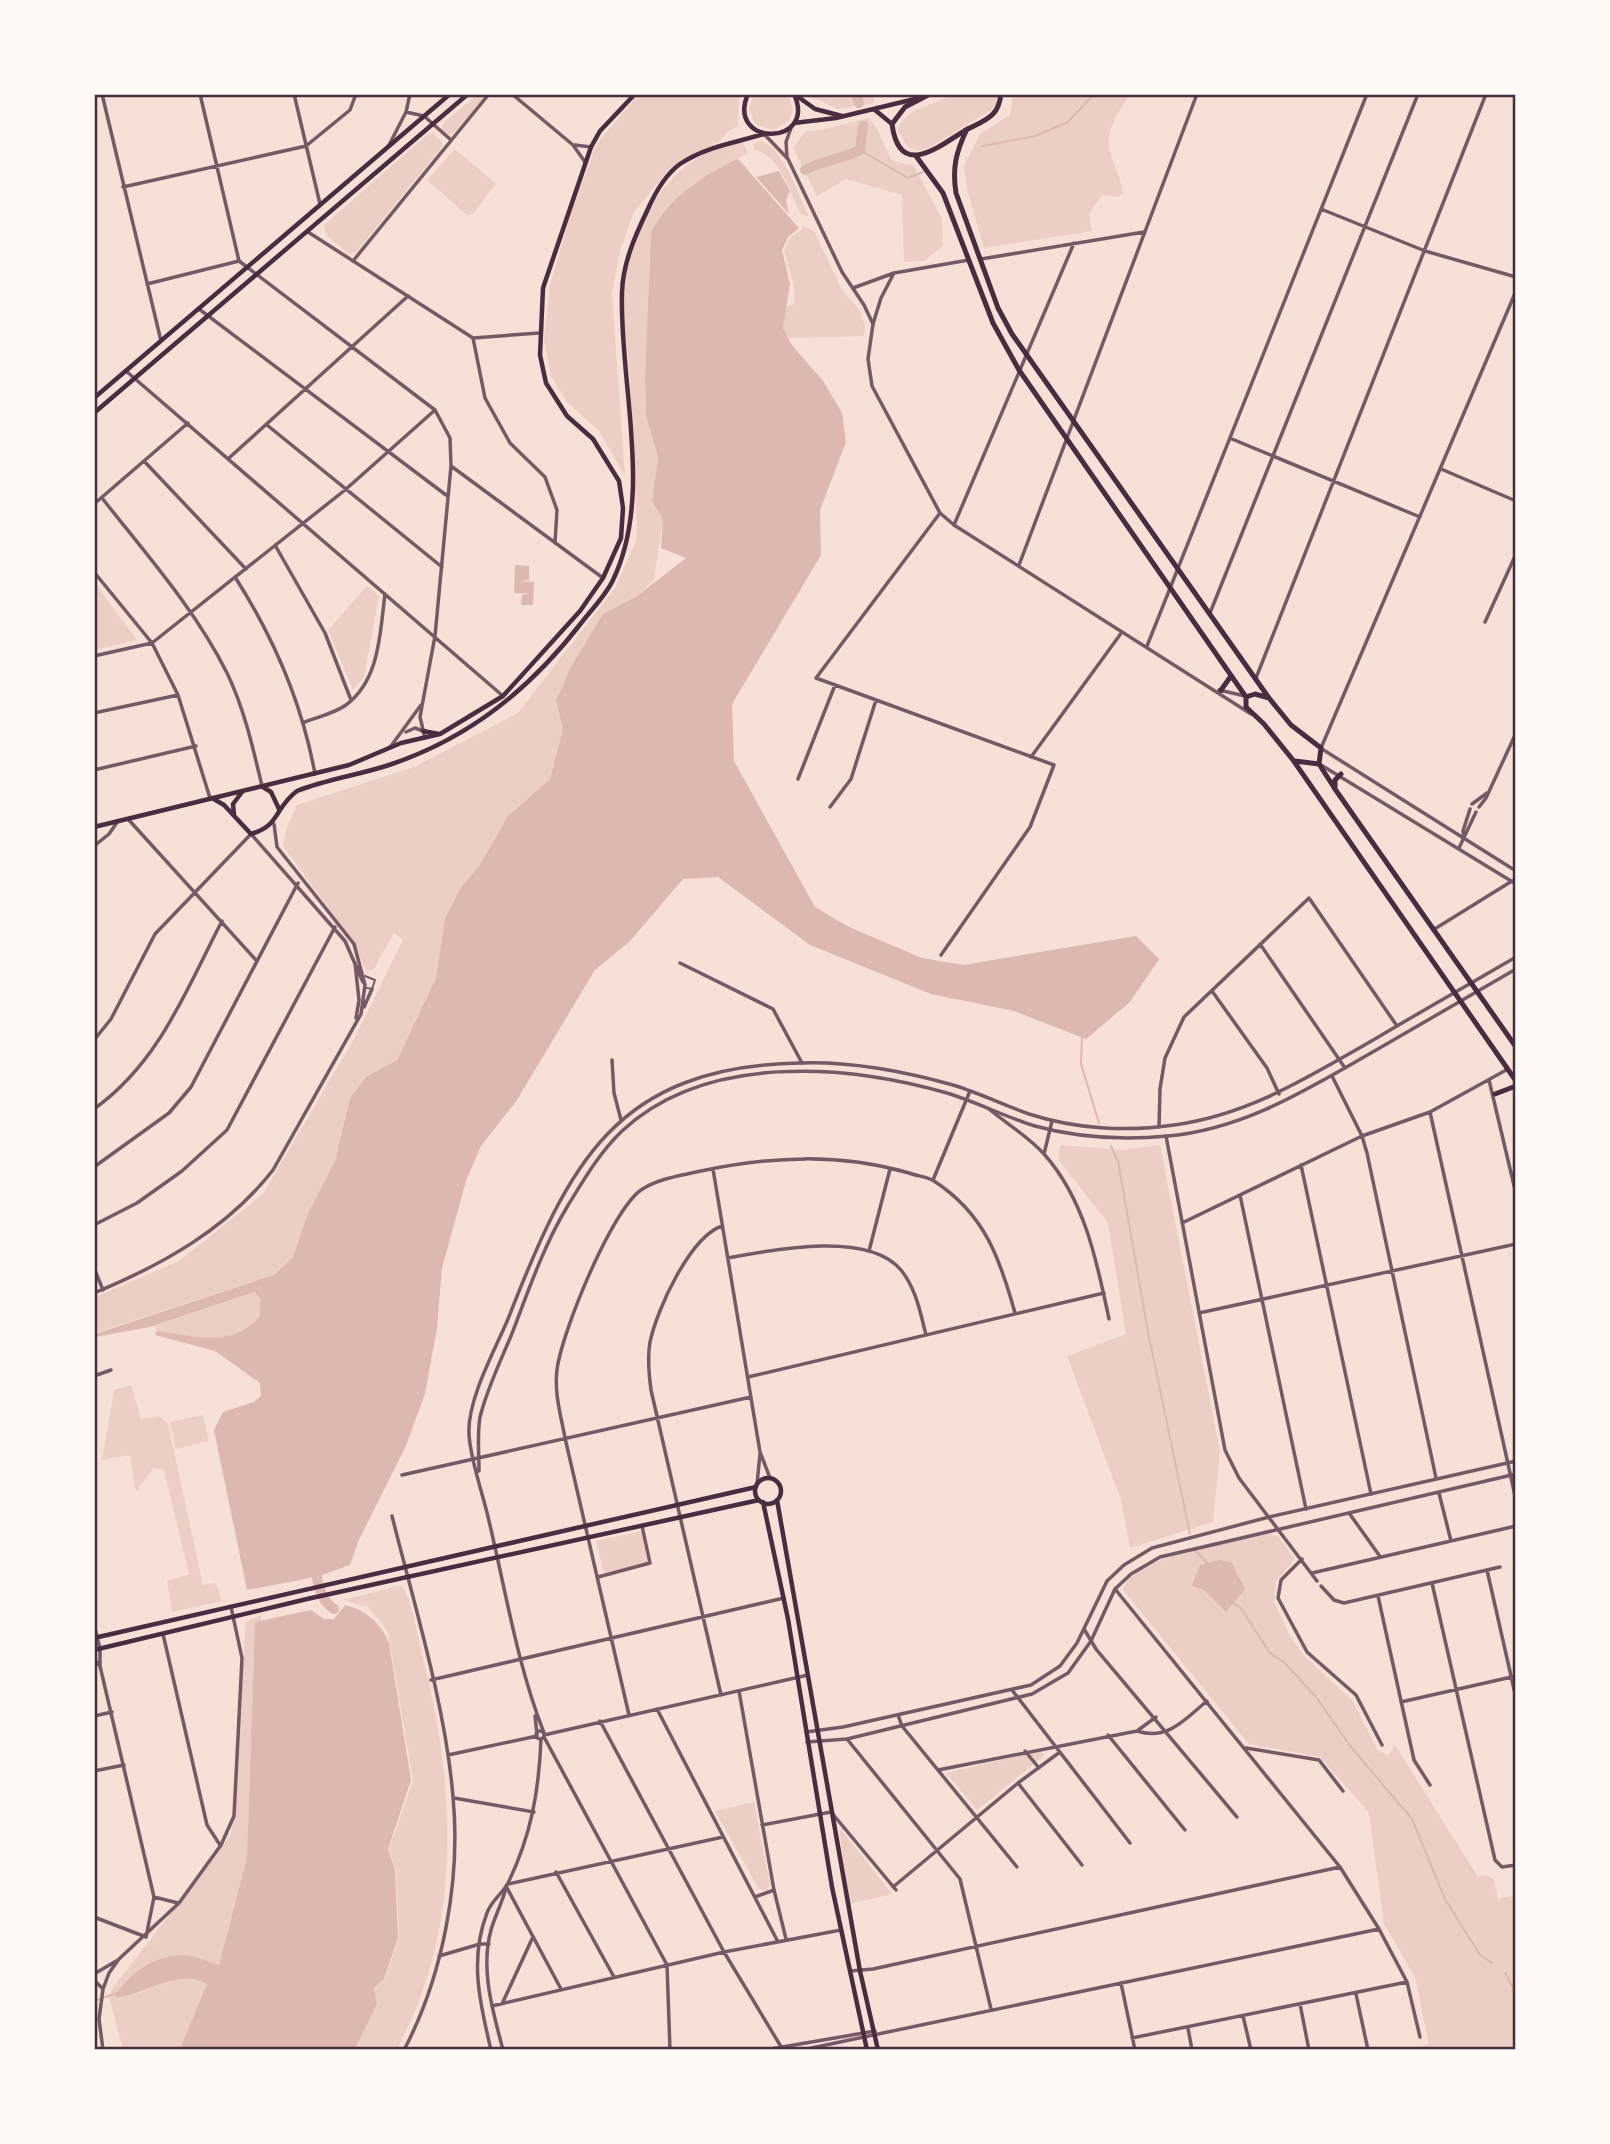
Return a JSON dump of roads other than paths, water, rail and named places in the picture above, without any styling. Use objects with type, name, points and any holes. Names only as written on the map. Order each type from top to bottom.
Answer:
[{"type":"main road","points":[[94,397],[450,94]]},
{"type":"main road","points":[[94,413],[468,94]]},
{"type":"main road","points":[[95,830],[118,821],[359,762],[390,747],[440,734],[503,696],[570,621],[603,579],[621,538],[623,508],[619,481],[593,439],[567,416],[550,391],[541,365],[540,333],[543,288],[585,162],[600,131],[635,94]]},
{"type":"main road","points":[[746,94],[747,120],[765,134]]},
{"type":"main road","points":[[795,94],[815,109],[843,117]]},
{"type":"main road","points":[[210,798],[234,816],[251,834],[274,824],[279,809],[298,791],[389,765],[460,735],[508,702],[572,635],[612,583],[628,544],[632,493],[622,289],[631,244],[654,196],[678,166],[722,143],[782,133],[793,123],[798,106],[795,94]]},
{"type":"main road","points":[[793,123],[843,117],[930,94]]},
{"type":"main road","points":[[916,156],[933,152],[993,114],[1000,104],[1001,94]]},
{"type":"main road","points":[[892,124],[905,107],[919,98]]},
{"type":"main road","points":[[874,109],[892,124],[894,139],[902,150],[916,156],[943,193],[993,323],[1019,370],[1246,696],[1245,707],[1264,724],[1293,761],[1516,1081]]},
{"type":"main road","points":[[967,130],[955,153],[953,173],[956,193],[998,308],[1026,356],[1269,698],[1291,724],[1321,748],[1319,764],[1335,789],[1516,1047]]},
{"type":"main road","points":[[331,195],[339,205]]},
{"type":"main road","points":[[270,247],[277,257]]},
{"type":"main road","points":[[179,341],[186,330],[184,322]]},
{"type":"main road","points":[[1128,526],[1139,515]]},
{"type":"main road","points":[[1221,690],[1231,676]]},
{"type":"main road","points":[[1246,696],[1255,694],[1269,698]]},
{"type":"main road","points":[[423,731],[440,734]]},
{"type":"main road","points":[[420,753],[425,738]]},
{"type":"main road","points":[[1293,761],[1303,765],[1319,764]]},
{"type":"main road","points":[[1335,789],[1335,780],[1341,774]]},
{"type":"main road","points":[[262,786],[271,792],[279,809]]},
{"type":"main road","points":[[234,816],[233,804],[242,791]]},
{"type":"main road","points":[[1495,1094],[1516,1086]]},
{"type":"main road","points":[[96,1638],[679,1506],[756,1485],[770,1478],[777,1482],[780,1489],[777,1500],[816,1731],[860,1971],[878,2049]]},
{"type":"main road","points":[[756,1485],[784,1598],[841,1930],[867,2049]]},
{"type":"main road","points":[[97,1649],[681,1516],[777,1500]]},
{"type":"street","points":[[102,94],[161,342]]},
{"type":"street","points":[[200,94],[239,261],[435,410],[450,438],[452,466],[446,495],[435,636],[420,717],[425,738]]},
{"type":"street","points":[[294,94],[320,204]]},
{"type":"street","points":[[123,187],[306,146],[350,110],[356,94]]},
{"type":"street","points":[[387,147],[406,112],[410,94]]},
{"type":"street","points":[[353,261],[489,94]]},
{"type":"street","points":[[512,94],[573,145],[585,162]]},
{"type":"street","points":[[1019,565],[1196,94]]},
{"type":"street","points":[[1147,646],[1232,439],[1367,94]]},
{"type":"street","points":[[1210,613],[1418,94]]},
{"type":"street","points":[[1256,678],[1486,94]]},
{"type":"street","points":[[406,112],[424,116],[431,126],[451,140]]},
{"type":"street","points":[[788,159],[786,142],[793,123]]},
{"type":"street","points":[[765,134],[788,159],[873,324]]},
{"type":"street","points":[[573,145],[591,147]]},
{"type":"street","points":[[1321,209],[1425,251],[1516,277]]},
{"type":"street","points":[[307,232],[473,338],[540,333]]},
{"type":"street","points":[[981,259],[1144,232]]},
{"type":"street","points":[[954,525],[1074,243]]},
{"type":"street","points":[[853,288],[894,273],[969,260]]},
{"type":"street","points":[[147,284],[239,261]]},
{"type":"street","points":[[894,273],[873,324],[868,359],[872,386],[940,513],[954,525],[1251,714]]},
{"type":"street","points":[[1515,868],[1321,748],[1516,291]]},
{"type":"street","points":[[229,458],[408,296]]},
{"type":"street","points":[[199,309],[446,495]]},
{"type":"street","points":[[473,338],[485,398],[510,443],[545,477],[557,510],[555,542]]},
{"type":"street","points":[[127,370],[503,696]]},
{"type":"street","points":[[94,656],[152,643],[345,490],[435,410]]},
{"type":"street","points":[[94,504],[188,423]]},
{"type":"street","points":[[267,425],[442,567]]},
{"type":"street","points":[[1232,439],[1420,517]]},
{"type":"street","points":[[145,461],[246,569]]},
{"type":"street","points":[[452,466],[603,579]]},
{"type":"street","points":[[1441,469],[1516,501]]},
{"type":"street","points":[[102,498],[192,612],[228,674],[250,734],[262,786]]},
{"type":"street","points":[[940,513],[816,678],[1054,765],[1031,827],[942,955]]},
{"type":"street","points":[[275,545],[325,633],[351,700]]},
{"type":"street","points":[[1485,622],[1516,554]]},
{"type":"street","points":[[94,572],[152,643],[178,695],[197,746],[210,798]]},
{"type":"street","points":[[235,577],[260,616],[305,722],[315,774]]},
{"type":"street","points":[[305,722],[345,706],[369,680],[378,648],[385,594]]},
{"type":"street","points":[[1031,757],[1122,632]]},
{"type":"street","points":[[798,779],[835,685]]},
{"type":"street","points":[[1214,688],[1246,696]]},
{"type":"street","points":[[94,713],[178,695]]},
{"type":"street","points":[[830,807],[851,779],[876,700]]},
{"type":"street","points":[[390,747],[401,736],[422,703]]},
{"type":"street","points":[[401,736],[415,728],[423,731]]},
{"type":"street","points":[[1488,792],[1474,802],[1480,805],[1488,792],[1516,733]]},
{"type":"street","points":[[94,770],[197,746]]},
{"type":"street","points":[[1319,764],[1341,774],[1514,883],[1433,930]]},
{"type":"street","points":[[1464,838],[1463,831],[1470,809]]},
{"type":"street","points":[[1459,848],[1476,812]]},
{"type":"street","points":[[128,819],[256,960]]},
{"type":"street","points":[[94,845],[106,837],[118,821]]},
{"type":"street","points":[[274,824],[277,847],[354,944],[364,975],[363,1008]]},
{"type":"street","points":[[94,845],[95,830],[106,837]]},
{"type":"street","points":[[94,1040],[111,1019],[155,934],[251,834],[335,927],[365,985]]},
{"type":"street","points":[[94,1167],[169,1113],[191,1087],[298,883],[294,868]]},
{"type":"street","points":[[1159,1127],[1160,1089],[1165,1058],[1184,1017],[1309,898],[1397,1026]]},
{"type":"street","points":[[94,1109],[130,1082],[150,1056],[222,922]]},
{"type":"street","points":[[335,927],[341,929],[354,944]]},
{"type":"street","points":[[94,1225],[136,1203],[182,1171],[226,1129],[335,927]]},
{"type":"street","points":[[1260,944],[1345,1068]]},
{"type":"street","points":[[503,2049],[487,1980],[489,1944],[534,1812],[539,1786],[541,1736],[519,1659],[469,1434],[473,1407],[536,1247],[566,1190],[601,1140],[621,1120],[657,1093],[698,1076],[757,1066],[802,1063],[885,1069],[970,1091],[1052,1121],[1130,1129],[1208,1119],[1279,1094],[1516,957]]},
{"type":"street","points":[[354,960],[359,1000],[354,1023]]},
{"type":"street","points":[[680,962],[773,1009],[802,1063],[802,1072]]},
{"type":"street","points":[[478,1473],[478,1434],[487,1395],[554,1229],[597,1160],[621,1132],[662,1102],[701,1086],[747,1077],[802,1072],[882,1078],[967,1100],[1051,1129],[1101,1137],[1166,1136],[1210,1129],[1258,1114],[1332,1076],[1516,969]]},
{"type":"street","points":[[94,1293],[181,1253],[256,1193],[273,1170],[313,1102],[372,989]]},
{"type":"street","points":[[1211,990],[1267,1068],[1279,1094]]},
{"type":"street","points":[[611,1060],[614,1094],[621,1120]]},
{"type":"street","points":[[816,1063],[816,1073]]},
{"type":"street","points":[[882,1078],[885,1069]]},
{"type":"street","points":[[1182,1223],[1362,1136],[1430,1112],[1508,1069]]},
{"type":"street","points":[[1332,1076],[1362,1136],[1436,1478]]},
{"type":"street","points":[[1489,1080],[1495,1094],[1516,1194]]},
{"type":"street","points":[[933,1180],[970,1091]]},
{"type":"street","points":[[657,1093],[662,1102]]},
{"type":"street","points":[[988,1108],[1044,1154],[1079,1208],[1104,1293],[1109,1320]]},
{"type":"street","points":[[1430,1112],[1516,1500]]},
{"type":"street","points":[[1044,1154],[1052,1121]]},
{"type":"street","points":[[1166,1136],[1225,1450],[1239,1478],[1317,1581]]},
{"type":"street","points":[[629,1715],[556,1395],[560,1350],[607,1238],[639,1192],[659,1180],[774,1158],[833,1157],[933,1180],[967,1209],[992,1242],[1015,1313]]},
{"type":"street","points":[[1301,1165],[1371,1494]]},
{"type":"street","points":[[869,1251],[890,1168]]},
{"type":"street","points":[[713,1169],[760,1452],[770,1478]]},
{"type":"street","points":[[566,1190],[574,1196]]},
{"type":"street","points":[[1240,1195],[1306,1508]]},
{"type":"street","points":[[721,1695],[657,1418],[649,1367],[650,1343],[662,1305],[699,1241],[710,1230],[722,1226]]},
{"type":"street","points":[[1199,1313],[1516,1244]]},
{"type":"street","points":[[728,1258],[794,1245],[869,1251],[899,1267],[915,1291],[926,1335]]},
{"type":"street","points":[[94,1268],[103,1290]]},
{"type":"street","points":[[748,1377],[1104,1293]]},
{"type":"street","points":[[509,1314],[518,1318]]},
{"type":"street","points":[[94,1376],[111,1370]]},
{"type":"street","points":[[402,1475],[751,1397]]},
{"type":"street","points":[[469,1434],[478,1434]]},
{"type":"street","points":[[756,1485],[760,1452]]},
{"type":"street","points":[[806,1732],[843,1727],[1031,1685],[1060,1666],[1084,1629],[1100,1592],[1125,1564],[1152,1548],[1306,1508],[1516,1461]]},
{"type":"street","points":[[807,1742],[847,1739],[1020,1700],[1068,1673],[1091,1641],[1115,1589],[1131,1574],[1169,1554],[1516,1474]]},
{"type":"street","points":[[1439,1493],[1451,1541]]},
{"type":"street","points":[[1348,1511],[1380,1555]]},
{"type":"street","points":[[392,1516],[448,1755],[454,1798],[450,1897],[439,1956],[415,2028],[404,2049]]},
{"type":"street","points":[[598,1577],[650,1563],[642,1525]]},
{"type":"street","points":[[1312,1573],[1380,1555],[1516,1526]]},
{"type":"street","points":[[1302,1559],[1281,1580],[1278,1598],[1307,1652],[1356,1695],[1382,1745]]},
{"type":"street","points":[[1125,1564],[1131,1574]]},
{"type":"street","points":[[1321,1587],[1340,1603],[1500,1567]]},
{"type":"street","points":[[1488,1570],[1516,1698]]},
{"type":"street","points":[[1432,1583],[1495,1860],[1499,1866],[1516,1865]]},
{"type":"street","points":[[1115,1589],[1340,1867],[1379,1928],[1407,1982],[1420,2038]]},
{"type":"street","points":[[1378,1596],[1414,1760],[1430,1785]]},
{"type":"street","points":[[431,1680],[784,1598]]},
{"type":"street","points":[[94,1974],[120,1959],[146,1937],[178,1903],[221,1845],[234,1816],[242,1658],[231,1606]]},
{"type":"street","points":[[94,1625],[100,1665],[153,1897],[146,1937]]},
{"type":"street","points":[[1084,1629],[1091,1641],[1237,1817]]},
{"type":"street","points":[[163,1632],[207,1825],[221,1845]]},
{"type":"street","points":[[94,1658],[100,1665]]},
{"type":"street","points":[[448,1755],[808,1675]]},
{"type":"street","points":[[1401,1702],[1513,1677]]},
{"type":"street","points":[[1012,1690],[1130,1843]]},
{"type":"street","points":[[739,1691],[774,1890],[786,1940]]},
{"type":"street","points":[[938,1770],[1108,1735],[1137,1731],[1158,1735],[1168,1732],[1207,1701]]},
{"type":"street","points":[[657,1709],[777,1941]]},
{"type":"street","points":[[94,1716],[112,1712]]},
{"type":"street","points":[[898,1715],[902,1726],[1017,1867]]},
{"type":"street","points":[[1137,1731],[1156,1717]]},
{"type":"street","points":[[600,1721],[724,1952],[782,2048]]},
{"type":"street","points":[[843,1727],[847,1739],[960,1880],[991,2009]]},
{"type":"street","points":[[1108,1735],[1185,1830]]},
{"type":"street","points":[[541,1736],[667,1965],[670,2049]]},
{"type":"street","points":[[1246,1748],[1319,1760],[1343,1791]]},
{"type":"street","points":[[1025,1751],[1039,1768]]},
{"type":"street","points":[[762,1825],[831,1812],[895,1889],[936,1850],[1060,1752]]},
{"type":"street","points":[[94,1771],[124,1765]]},
{"type":"street","points":[[1018,1783],[1082,1865]]},
{"type":"street","points":[[454,1798],[534,1812]]},
{"type":"street","points":[[491,2049],[476,1980],[487,1912],[507,1885],[723,1837]]},
{"type":"street","points":[[849,1971],[860,1971],[1340,1867]]},
{"type":"street","points":[[556,1872],[614,1977]]},
{"type":"street","points":[[507,1885],[561,1989]]},
{"type":"street","points":[[755,1897],[774,1890]]},
{"type":"street","points":[[153,1897],[178,1903]]},
{"type":"street","points":[[94,1917],[146,1937]]},
{"type":"street","points":[[765,2049],[881,2032],[1379,1928]]},
{"type":"street","points":[[492,2006],[724,1952],[841,1930]]},
{"type":"street","points":[[502,2004],[533,1938]]},
{"type":"street","points":[[439,1956],[480,1944],[489,1944]]},
{"type":"street","points":[[103,2049],[99,2019],[103,1990],[120,1959]]},
{"type":"street","points":[[94,1980],[103,1990]]},
{"type":"street","points":[[1121,1982],[1135,2049]]},
{"type":"street","points":[[1132,2038],[1407,1982]]},
{"type":"street","points":[[1355,1993],[1368,2049]]},
{"type":"street","points":[[1300,2004],[1309,2049]]},
{"type":"street","points":[[1243,2016],[1251,2049]]},
{"type":"street","points":[[94,2024],[99,2019]]},
{"type":"street","points":[[1188,2027],[1192,2049]]},
{"type":"street","points":[[802,2049],[863,2034]]},
{"type":"lane","points":[[364,975],[374,980],[372,989],[365,985]]},
{"type":"waterway","points":[[856,94],[859,103]]},
{"type":"waterway","points":[[983,146],[1035,136],[1068,122],[1094,94]]},
{"type":"waterway","points":[[805,170],[860,150],[863,126]]},
{"type":"waterway","points":[[860,150],[908,178],[923,172]]},
{"type":"waterway","points":[[1082,1036],[1081,1064],[1099,1123]]},
{"type":"waterway","points":[[1111,1146],[1118,1161],[1148,1332],[1190,1534]]},
{"type":"waterway","points":[[1195,1550],[1208,1564]]},
{"type":"waterway","points":[[317,1564],[320,1589],[325,1600],[334,1609]]},
{"type":"waterway","points":[[1233,1603],[1240,1607],[1270,1653],[1284,1662],[1316,1697],[1351,1747],[1412,1819],[1445,1899],[1480,1955],[1492,1963]]},
{"type":"waterway","points":[[1505,1973],[1516,1993]]},
{"type":"waterway","points":[[94,2001],[117,1993]]}]
